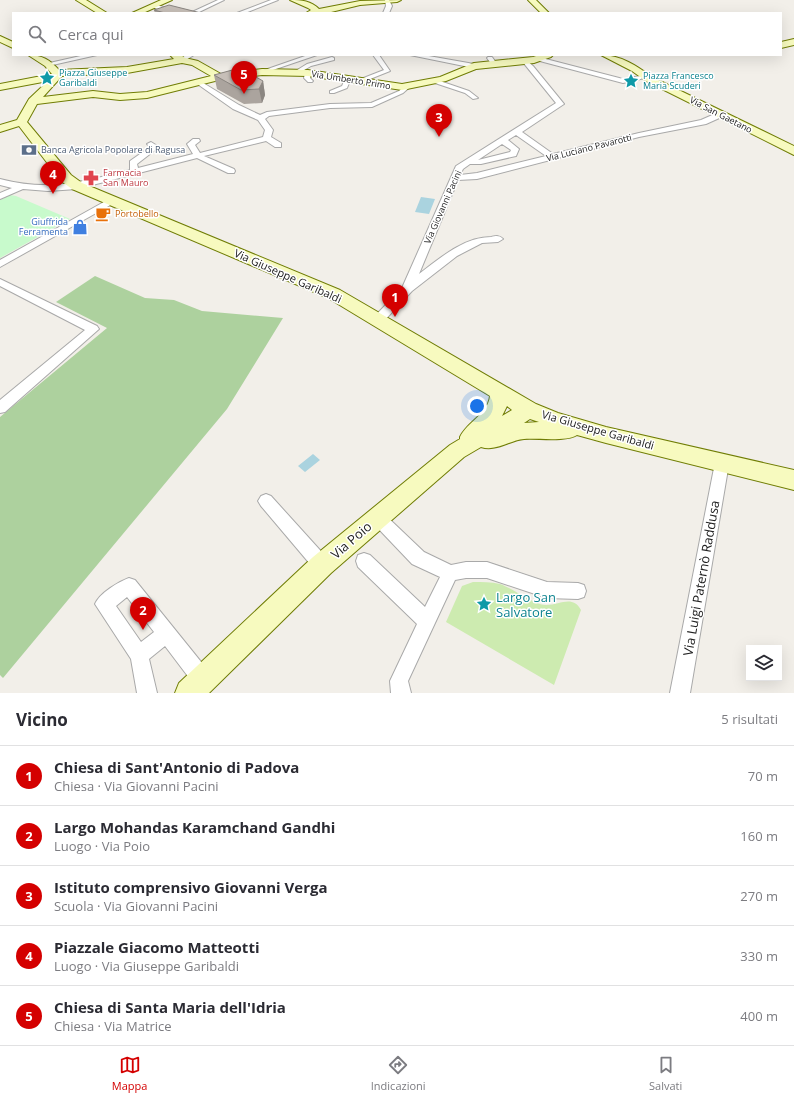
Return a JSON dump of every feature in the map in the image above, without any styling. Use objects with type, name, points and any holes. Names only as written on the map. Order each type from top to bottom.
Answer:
[{"type":"main road","points":[[80,0],[101,12]]},
{"type":"main road","points":[[138,12],[168,0]]},
{"type":"main road","points":[[294,0],[306,3],[316,12],[360,3],[397,0]]},
{"type":"main road","points":[[532,0],[544,12]]},
{"type":"main road","points":[[86,11],[94,8]]},
{"type":"main road","points":[[782,44],[794,42]]},
{"type":"main road","name":"Via San Gaetano","points":[[608,56],[635,69],[646,77],[794,151]]},
{"type":"main road","points":[[182,57],[182,66],[197,83]]},
{"type":"main road","points":[[45,63],[127,70],[182,57],[219,77]]},
{"type":"main road","name":"Via Umberto Primo","points":[[33,101],[93,94],[120,97],[142,96],[219,77],[276,70],[297,72],[309,77],[348,78],[394,87],[408,86],[448,77],[474,66],[492,61],[530,58]]},
{"type":"main road","points":[[0,87],[30,81],[45,63]]},
{"type":"main road","points":[[0,129],[21,122],[33,101],[45,63]]},
{"type":"main road","name":"Via Giuseppe Garibaldi","points":[[21,122],[66,178],[77,186],[278,269],[334,294],[529,410],[586,430],[794,480]]},
{"type":"main road","points":[[457,451],[497,408],[501,398],[500,392]]},
{"type":"main road","name":"Via Poio","points":[[196,686],[322,565],[377,517],[457,451],[529,410]]},
{"type":"main road","points":[[457,451],[522,431],[586,430]]},
{"type":"street","points":[[195,12],[222,0]]},
{"type":"street","points":[[243,12],[276,0]]},
{"type":"street","points":[[386,12],[389,6],[387,1]]},
{"type":"street","points":[[153,6],[175,12]]},
{"type":"street","points":[[45,63],[88,56]]},
{"type":"street","points":[[276,70],[311,56]]},
{"type":"street","points":[[363,80],[387,71],[388,69],[377,56]]},
{"type":"street","points":[[419,56],[474,66]]},
{"type":"street","points":[[530,58],[620,80],[646,77]]},
{"type":"street","name":"Via Giovanni Pacini","points":[[378,320],[407,290],[459,168],[560,104],[534,71],[530,58]]},
{"type":"street","points":[[297,72],[309,65],[332,60]]},
{"type":"street","points":[[582,70],[596,68],[593,66]]},
{"type":"street","points":[[332,92],[345,87],[348,78]]},
{"type":"street","points":[[434,81],[467,92],[475,98]]},
{"type":"street","points":[[197,83],[236,107],[261,118],[269,130],[267,138]]},
{"type":"street","points":[[261,118],[267,114],[330,106],[372,105],[401,92],[408,86]]},
{"type":"street","name":"Via Luciano Pavarotti","points":[[454,178],[477,176],[703,122],[717,115],[722,115]]},
{"type":"street","points":[[516,131],[552,157]]},
{"type":"street","points":[[0,182],[22,187],[63,189],[267,138],[278,145]]},
{"type":"street","points":[[469,162],[480,162],[513,154],[515,149],[502,140]]},
{"type":"street","points":[[196,141],[191,144],[191,147],[197,156],[231,171]]},
{"type":"street","points":[[134,171],[133,163],[155,147],[151,144]]},
{"type":"street","points":[[0,196],[22,187]]},
{"type":"street","points":[[0,264],[111,201]]},
{"type":"street","points":[[407,290],[427,273],[472,243],[481,240],[498,239]]},
{"type":"street","points":[[0,282],[93,329],[0,408]]},
{"type":"street","name":"Via Luigi Paternò Raddusa","points":[[680,693],[722,463]]},
{"type":"street","points":[[266,500],[322,565]]},
{"type":"street","points":[[377,517],[418,558],[450,573],[466,570],[487,570],[547,590],[578,591]]},
{"type":"street","points":[[364,561],[428,622]]},
{"type":"street","points":[[401,693],[399,681],[450,573]]},
{"type":"street","points":[[147,693],[139,655],[104,604],[129,586],[166,633],[196,686]]},
{"type":"street","points":[[139,655],[166,633]]},
{"type":"green space","points":[[10,195],[16,196],[70,219],[0,258],[0,200]]},
{"type":"green space","points":[[95,276],[145,298],[174,300],[202,311],[283,318],[227,409],[3,678],[0,675],[0,417],[107,328],[56,302]]},
{"type":"green space","points":[[473,582],[490,582],[500,584],[545,605],[565,602],[574,603],[581,610],[554,685],[446,622],[462,586]]},
{"type":"water","points":[[421,197],[435,199],[429,214],[415,212]]},
{"type":"water","points":[[313,454],[320,460],[305,472],[298,466]]},
{"type":"building","points":[[169,5],[197,12],[161,12],[154,10]]},
{"type":"building","points":[[236,69],[253,78],[256,77],[263,81],[259,89],[241,90],[214,75]]},
{"type":"place","name":"Piazza Giuseppe Garibaldi","points":[[47,78]]},
{"type":"place","name":"Piazza Francesco Maria Scuderi","points":[[631,81]]},
{"type":"place","name":"Chiesa di Santa Maria dell'Idria","points":[[244,94]]},
{"type":"place","name":"Istituto comprensivo Giovanni Verga","points":[[439,137]]},
{"type":"place","name":"Banca Agricola Popolare di Ragusa","points":[[29,150]]},
{"type":"place","name":"Farmacia San Mauro","points":[[91,178]]},
{"type":"place","name":"Piazzale Giacomo Matteotti","points":[[53,194]]},
{"type":"place","name":"Portobello","points":[[103,214]]},
{"type":"place","name":"Giuffrida Ferramenta","points":[[80,227]]},
{"type":"place","name":"Chiesa di Sant'Antonio di Padova","points":[[395,317]]},
{"type":"place","name":"Largo San Salvatore","points":[[484,604]]},
{"type":"place","name":"Largo Mohandas Karamchand Gandhi","points":[[143,630]]}]
